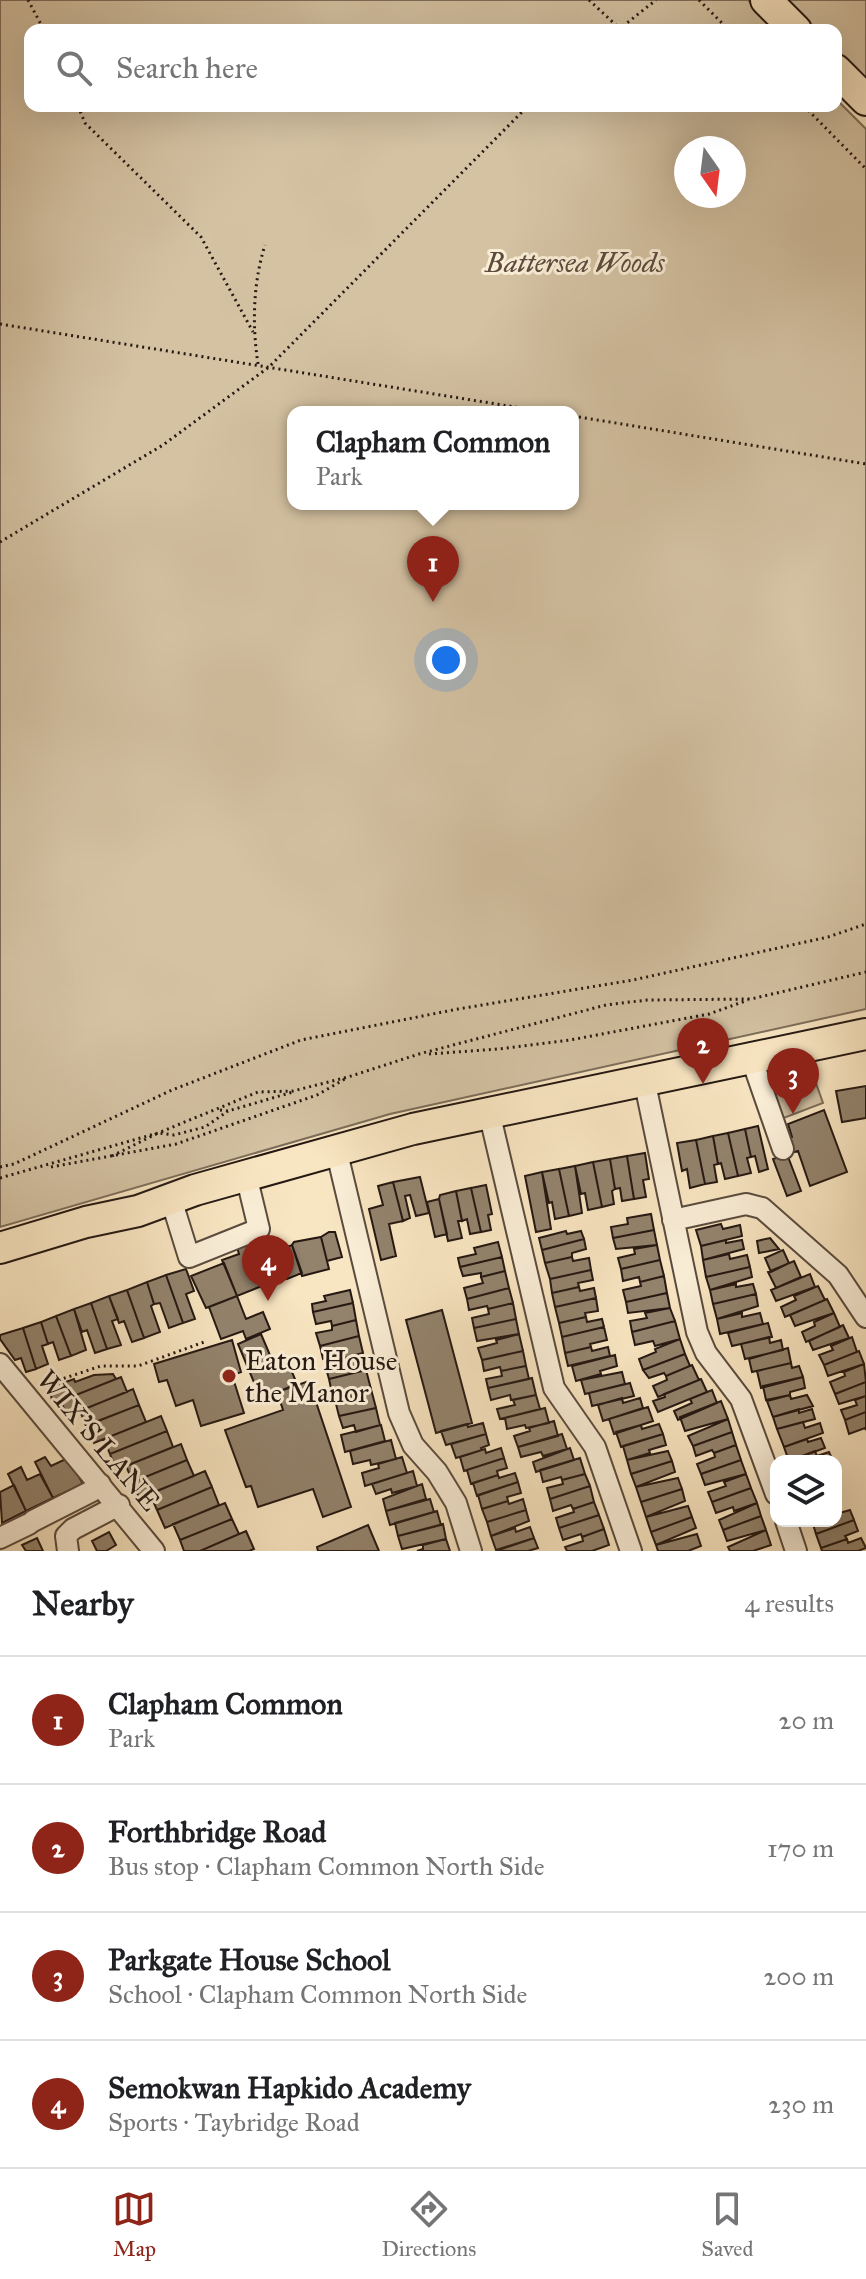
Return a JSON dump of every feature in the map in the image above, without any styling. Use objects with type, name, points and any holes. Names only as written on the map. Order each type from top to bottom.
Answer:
[{"type":"highway","points":[[766,0],[790,24]]},
{"type":"highway","points":[[842,76],[866,100]]},
{"type":"highway","points":[[0,1248],[86,1222],[138,1211],[336,1149],[489,1112],[866,1034]]},
{"type":"street","points":[[751,1057],[783,1149]]},
{"type":"street","points":[[644,1079],[701,1343],[741,1399],[770,1478]]},
{"type":"street","points":[[489,1112],[554,1388],[595,1447],[631,1551]]},
{"type":"street","points":[[336,1149],[399,1413],[413,1445],[437,1472],[456,1503],[471,1551]]},
{"type":"street","points":[[171,1199],[189,1257],[259,1229],[246,1175]]},
{"type":"street","points":[[673,1220],[746,1204],[762,1208],[838,1275],[866,1317]]},
{"type":"street","name":"WIX'S LANE","points":[[0,1364],[154,1551]]},
{"type":"street","points":[[0,1538],[100,1484]]},
{"type":"street","points":[[68,1551],[66,1536],[73,1529],[119,1505]]},
{"type":"street","points":[[788,1527],[796,1551]]},
{"type":"path","points":[[28,0],[41,24]]},
{"type":"path","points":[[589,0],[614,24]]},
{"type":"path","points":[[625,24],[656,0]]},
{"type":"path","points":[[699,0],[723,24]]},
{"type":"path","points":[[80,112],[85,123],[201,237],[253,332]]},
{"type":"path","points":[[0,542],[163,445],[269,367],[522,112]]},
{"type":"path","points":[[810,112],[866,169]]},
{"type":"path","points":[[258,364],[253,332],[259,264],[265,245]]},
{"type":"path","points":[[0,324],[509,406]]},
{"type":"path","points":[[579,417],[866,464]]},
{"type":"path","points":[[0,1167],[14,1164],[172,1090],[301,1040],[458,1009],[633,980],[828,937],[866,924]]},
{"type":"path","points":[[419,1054],[570,1040],[709,1014],[751,999],[866,972]]},
{"type":"path","points":[[111,1157],[158,1133],[174,1135],[205,1127],[228,1111],[419,1054],[606,1005],[647,1000],[751,999]]},
{"type":"path","points":[[43,1168],[176,1144],[317,1095],[348,1077]]},
{"type":"path","points":[[0,1178],[158,1133],[258,1092],[304,1088]]},
{"type":"path","points":[[215,1109],[228,1111]]},
{"type":"path","points":[[24,1395],[78,1372],[101,1366],[138,1366],[207,1341]]},
{"type":"green space","name":"Battersea Woods","points":[[0,0],[748,0],[770,24],[24,24],[24,112],[842,112],[842,105],[866,129],[866,1009],[390,1114],[0,1227]]},
{"type":"green space","points":[[785,0],[866,0],[866,82],[842,58],[842,24],[808,24]]},
{"type":"green space","points":[[812,1072],[823,1103],[781,1119],[769,1088]]},
{"type":"building","points":[[866,1086],[866,1118],[842,1122],[836,1091]]},
{"type":"building","points":[[824,1110],[847,1172],[810,1186],[798,1151],[791,1153],[786,1140],[792,1137],[788,1124]]},
{"type":"building","points":[[758,1126],[768,1169],[759,1172],[755,1156],[751,1157],[745,1129]]},
{"type":"building","points":[[745,1129],[751,1173],[738,1176],[728,1133]]},
{"type":"building","points":[[728,1133],[738,1176],[725,1179],[721,1163],[718,1164],[713,1136]]},
{"type":"building","points":[[713,1136],[718,1164],[714,1165],[717,1182],[705,1184],[696,1140]]},
{"type":"building","points":[[696,1140],[705,1184],[690,1188],[687,1169],[682,1171],[677,1143]]},
{"type":"building","points":[[645,1153],[649,1179],[643,1180],[646,1197],[634,1199],[627,1156]]},
{"type":"building","points":[[787,1154],[801,1191],[787,1196],[773,1159]]},
{"type":"building","points":[[627,1156],[634,1199],[622,1201],[620,1188],[615,1189],[610,1159]]},
{"type":"building","points":[[610,1159],[614,1204],[602,1207],[593,1162]]},
{"type":"building","points":[[593,1162],[602,1207],[588,1210],[575,1166]]},
{"type":"building","points":[[575,1166],[582,1213],[569,1216],[559,1169]]},
{"type":"building","points":[[559,1169],[569,1216],[555,1219],[542,1172]]},
{"type":"building","points":[[542,1172],[551,1229],[536,1232],[525,1176]]},
{"type":"building","points":[[420,1177],[429,1213],[416,1216],[410,1195],[405,1196],[410,1218],[403,1221],[393,1182]]},
{"type":"building","points":[[393,1182],[403,1221],[389,1224],[396,1256],[381,1260],[369,1209],[383,1205],[378,1186]]},
{"type":"building","points":[[486,1185],[492,1214],[488,1215],[491,1230],[481,1232],[471,1188]]},
{"type":"building","points":[[471,1188],[481,1232],[470,1234],[467,1219],[462,1221],[456,1191]]},
{"type":"building","points":[[456,1191],[462,1238],[448,1241],[439,1199],[440,1195]]},
{"type":"building","points":[[439,1199],[447,1234],[435,1237],[427,1202]]},
{"type":"building","points":[[651,1214],[654,1230],[613,1238],[611,1227],[628,1224],[627,1218]]},
{"type":"building","points":[[721,1224],[723,1229],[740,1225],[742,1236],[701,1246],[696,1230]]},
{"type":"building","points":[[654,1230],[657,1245],[616,1249],[613,1238]]},
{"type":"building","points":[[566,1231],[567,1234],[581,1231],[584,1239],[542,1250],[539,1238]]},
{"type":"building","points":[[335,1232],[342,1257],[327,1261],[321,1237]]},
{"type":"building","points":[[321,1237],[329,1269],[302,1276],[292,1245]]},
{"type":"building","points":[[770,1238],[779,1249],[759,1253],[757,1241]]},
{"type":"building","points":[[584,1239],[586,1249],[572,1253],[572,1257],[545,1263],[542,1250]]},
{"type":"building","points":[[726,1240],[726,1243],[742,1240],[744,1249],[703,1260],[701,1246]]},
{"type":"building","points":[[270,1241],[284,1277],[237,1296],[222,1260],[239,1254],[237,1247],[246,1244],[248,1249]]},
{"type":"building","points":[[498,1242],[502,1257],[460,1267],[458,1258],[476,1254],[474,1248]]},
{"type":"building","points":[[292,1245],[302,1273],[287,1279],[277,1251]]},
{"type":"building","points":[[657,1245],[660,1260],[621,1269],[618,1258],[635,1254],[634,1249]]},
{"type":"building","points":[[783,1250],[789,1263],[771,1272],[765,1258]]},
{"type":"building","points":[[729,1254],[730,1259],[747,1255],[750,1267],[706,1277],[703,1260]]},
{"type":"building","points":[[502,1257],[505,1271],[481,1277],[481,1273],[463,1276],[460,1267]]},
{"type":"building","points":[[572,1257],[573,1261],[589,1258],[591,1270],[550,1279],[545,1263]]},
{"type":"building","points":[[660,1260],[664,1276],[640,1282],[639,1277],[623,1281],[621,1269]]},
{"type":"building","points":[[794,1261],[801,1277],[776,1288],[768,1272]]},
{"type":"building","points":[[224,1263],[237,1296],[206,1308],[191,1276]]},
{"type":"building","points":[[750,1267],[752,1277],[710,1290],[706,1277]]},
{"type":"building","points":[[186,1269],[194,1291],[186,1294],[195,1319],[183,1323],[166,1275]]},
{"type":"building","points":[[591,1270],[593,1280],[578,1283],[579,1287],[552,1293],[550,1279]]},
{"type":"building","points":[[505,1271],[509,1288],[467,1299],[464,1288],[483,1283],[481,1277]]},
{"type":"building","points":[[810,1274],[815,1287],[776,1301],[771,1290]]},
{"type":"building","points":[[166,1275],[183,1323],[169,1328],[160,1303],[154,1304],[147,1282]]},
{"type":"building","points":[[664,1276],[667,1293],[626,1302],[623,1290]]},
{"type":"building","points":[[147,1282],[160,1332],[144,1338],[127,1290]]},
{"type":"building","points":[[736,1284],[736,1287],[753,1284],[756,1294],[713,1304],[710,1290]]},
{"type":"building","points":[[818,1286],[825,1300],[785,1317],[781,1307],[796,1300],[794,1296]]},
{"type":"building","points":[[579,1287],[580,1291],[594,1288],[596,1298],[555,1307],[552,1293]]},
{"type":"building","points":[[509,1288],[513,1303],[469,1310],[467,1299]]},
{"type":"building","points":[[127,1290],[144,1338],[132,1342],[124,1321],[119,1323],[109,1296]]},
{"type":"building","points":[[350,1290],[353,1303],[313,1312],[312,1304],[326,1301],[324,1296]]},
{"type":"building","points":[[667,1293],[670,1308],[628,1313],[626,1302]]},
{"type":"building","points":[[756,1294],[758,1306],[717,1319],[713,1304]]},
{"type":"building","points":[[109,1296],[118,1319],[112,1321],[121,1345],[107,1349],[91,1303]]},
{"type":"building","points":[[237,1296],[246,1319],[263,1312],[270,1329],[246,1339],[243,1331],[221,1339],[209,1307]]},
{"type":"building","points":[[596,1298],[598,1311],[559,1323],[555,1307]]},
{"type":"building","points":[[827,1299],[834,1313],[795,1326],[790,1315]]},
{"type":"building","points":[[91,1303],[107,1349],[95,1353],[87,1330],[82,1332],[74,1309]]},
{"type":"building","points":[[353,1303],[356,1320],[332,1326],[331,1321],[316,1324],[313,1312]]},
{"type":"building","points":[[513,1303],[516,1319],[474,1328],[472,1318],[489,1314],[488,1309]]},
{"type":"building","points":[[670,1308],[675,1321],[632,1332],[630,1321],[647,1318],[645,1313]]},
{"type":"building","points":[[74,1309],[86,1350],[71,1356],[56,1316]]},
{"type":"building","points":[[442,1310],[472,1423],[436,1433],[406,1320]]},
{"type":"building","points":[[742,1313],[742,1317],[760,1313],[763,1324],[720,1334],[717,1319]]},
{"type":"building","points":[[834,1313],[840,1327],[806,1342],[802,1332],[815,1326],[814,1322]]},
{"type":"building","points":[[56,1316],[71,1356],[59,1360],[53,1342],[48,1344],[41,1322]]},
{"type":"building","points":[[586,1317],[587,1322],[602,1319],[604,1327],[562,1337],[559,1323]]},
{"type":"building","points":[[516,1319],[519,1334],[477,1341],[474,1328]]},
{"type":"building","points":[[356,1320],[359,1336],[320,1346],[316,1333]]},
{"type":"building","points":[[675,1321],[680,1339],[655,1346],[653,1341],[635,1345],[632,1332]]},
{"type":"building","points":[[41,1322],[48,1344],[42,1346],[48,1364],[36,1369],[23,1328]]},
{"type":"building","points":[[768,1323],[772,1337],[732,1346],[728,1333]]},
{"type":"building","points":[[843,1325],[849,1338],[813,1350],[809,1341]]},
{"type":"building","points":[[604,1327],[607,1340],[565,1353],[562,1337]]},
{"type":"building","points":[[23,1328],[36,1369],[26,1372],[21,1358],[15,1360],[0,1339],[0,1335]]},
{"type":"building","points":[[261,1334],[272,1360],[285,1355],[297,1384],[261,1399],[238,1344]]},
{"type":"building","points":[[519,1334],[523,1351],[482,1360],[478,1348]]},
{"type":"building","points":[[359,1336],[363,1353],[340,1359],[339,1355],[323,1359],[320,1346]]},
{"type":"building","points":[[769,1337],[770,1343],[781,1340],[783,1350],[745,1359],[741,1344]]},
{"type":"building","points":[[852,1337],[857,1352],[824,1365],[819,1355]]},
{"type":"building","points":[[680,1339],[685,1354],[643,1370],[639,1359]]},
{"type":"building","points":[[232,1340],[241,1372],[232,1375],[244,1413],[201,1426],[193,1400],[176,1406],[167,1380],[159,1382],[154,1364]]},
{"type":"building","points":[[591,1347],[592,1351],[608,1347],[610,1356],[568,1366],[565,1353]]},
{"type":"building","points":[[788,1348],[791,1363],[752,1372],[749,1359]]},
{"type":"building","points":[[523,1351],[526,1366],[484,1371],[482,1360]]},
{"type":"building","points":[[859,1351],[864,1364],[828,1376],[824,1365]]},
{"type":"building","points":[[363,1353],[366,1370],[329,1379],[326,1368],[342,1364],[340,1359]]},
{"type":"building","points":[[685,1354],[690,1366],[666,1376],[664,1373],[649,1378],[643,1370]]},
{"type":"building","points":[[615,1355],[617,1366],[576,1381],[572,1366]]},
{"type":"building","points":[[791,1363],[792,1368],[799,1366],[803,1377],[761,1388],[757,1371]]},
{"type":"building","points":[[864,1364],[866,1382],[835,1394],[830,1382]]},
{"type":"building","points":[[692,1365],[699,1380],[658,1397],[653,1386],[667,1380],[666,1376]]},
{"type":"building","points":[[526,1366],[529,1379],[488,1388],[486,1379],[502,1376],[501,1371]]},
{"type":"building","points":[[366,1370],[371,1389],[332,1393],[329,1379]]},
{"type":"building","points":[[622,1372],[625,1384],[585,1394],[581,1380]]},
{"type":"building","points":[[113,1374],[116,1379],[56,1403],[55,1399],[52,1400],[49,1388],[74,1379],[75,1382],[94,1375]]},
{"type":"building","points":[[121,1377],[127,1392],[67,1416],[61,1401]]},
{"type":"building","points":[[803,1377],[805,1388],[766,1400],[763,1386]]},
{"type":"building","points":[[532,1378],[536,1395],[511,1400],[510,1395],[491,1400],[488,1388]]},
{"type":"building","points":[[701,1379],[707,1392],[658,1412],[653,1401]]},
{"type":"building","points":[[309,1381],[351,1507],[323,1517],[313,1489],[258,1507],[251,1486],[246,1487],[225,1430],[283,1410],[277,1392]]},
{"type":"building","points":[[866,1382],[866,1396],[839,1404],[835,1394]]},
{"type":"building","points":[[630,1383],[634,1396],[592,1406],[589,1393]]},
{"type":"building","points":[[133,1389],[139,1405],[86,1426],[80,1411]]},
{"type":"building","points":[[371,1389],[376,1408],[339,1416],[336,1404],[351,1400],[350,1393]]},
{"type":"building","points":[[712,1390],[717,1403],[678,1420],[674,1411],[692,1403],[690,1399]]},
{"type":"building","points":[[536,1395],[540,1409],[500,1419],[497,1409],[515,1405],[513,1400]]},
{"type":"building","points":[[790,1395],[791,1399],[807,1395],[813,1406],[773,1417],[767,1401]]},
{"type":"building","points":[[866,1396],[866,1412],[845,1420],[841,1410],[857,1405],[855,1400]]},
{"type":"building","points":[[622,1398],[623,1403],[640,1398],[643,1408],[603,1421],[598,1405]]},
{"type":"building","points":[[721,1401],[728,1419],[685,1431],[680,1417]]},
{"type":"building","points":[[139,1405],[146,1422],[94,1443],[87,1425]]},
{"type":"building","points":[[648,1407],[653,1421],[614,1434],[609,1419]]},
{"type":"building","points":[[376,1408],[380,1425],[356,1432],[354,1425],[343,1428],[339,1416]]},
{"type":"building","points":[[545,1408],[549,1423],[507,1429],[505,1418]]},
{"type":"building","points":[[799,1409],[799,1413],[812,1409],[815,1419],[777,1429],[773,1417]]},
{"type":"building","points":[[866,1412],[866,1430],[849,1434],[845,1420]]},
{"type":"building","points":[[161,1416],[167,1431],[110,1454],[104,1439]]},
{"type":"building","points":[[728,1419],[732,1432],[693,1446],[688,1436]]},
{"type":"building","points":[[554,1421],[558,1436],[518,1447],[514,1436]]},
{"type":"building","points":[[803,1422],[805,1428],[820,1423],[823,1433],[784,1447],[777,1429]]},
{"type":"building","points":[[483,1423],[486,1434],[446,1445],[441,1431]]},
{"type":"building","points":[[659,1424],[663,1434],[621,1447],[616,1432]]},
{"type":"building","points":[[381,1425],[385,1441],[345,1452],[341,1435]]},
{"type":"building","points":[[167,1431],[173,1447],[116,1470],[110,1454]]},
{"type":"building","points":[[732,1432],[736,1445],[696,1456],[693,1446]]},
{"type":"building","points":[[486,1434],[489,1445],[456,1458],[451,1444]]},
{"type":"building","points":[[562,1434],[567,1449],[543,1456],[541,1452],[521,1457],[518,1447]]},
{"type":"building","points":[[663,1434],[666,1445],[627,1460],[623,1446]]},
{"type":"building","points":[[821,1438],[825,1448],[806,1455],[787,1455],[784,1447],[807,1439],[808,1442]]},
{"type":"building","points":[[391,1440],[396,1459],[371,1465],[370,1460],[353,1464],[350,1451]]},
{"type":"building","points":[[181,1444],[187,1460],[133,1482],[126,1466]]},
{"type":"building","points":[[736,1445],[741,1460],[701,1474],[697,1464],[715,1457],[714,1453]]},
{"type":"building","points":[[501,1448],[504,1458],[464,1471],[460,1457],[485,1449],[486,1453]]},
{"type":"building","points":[[570,1448],[574,1460],[536,1472],[533,1462]]},
{"type":"building","points":[[668,1451],[672,1461],[631,1474],[627,1460]]},
{"type":"building","points":[[45,1457],[51,1466],[68,1458],[83,1484],[53,1498],[35,1462]]},
{"type":"building","points":[[402,1457],[407,1473],[365,1486],[362,1473],[379,1468],[378,1464]]},
{"type":"building","points":[[504,1458],[507,1468],[497,1471],[498,1475],[471,1484],[467,1470]]},
{"type":"building","points":[[580,1458],[585,1474],[543,1482],[540,1470]]},
{"type":"building","points":[[187,1460],[194,1476],[139,1498],[133,1482]]},
{"type":"building","points":[[741,1460],[746,1474],[705,1485],[701,1474]]},
{"type":"building","points":[[672,1461],[675,1472],[636,1487],[631,1474]]},
{"type":"building","points":[[21,1467],[27,1480],[40,1474],[53,1498],[26,1511],[8,1474]]},
{"type":"building","points":[[205,1471],[212,1487],[157,1510],[150,1494]]},
{"type":"building","points":[[413,1471],[417,1486],[376,1494],[372,1484]]},
{"type":"building","points":[[515,1473],[518,1482],[477,1496],[473,1483]]},
{"type":"building","points":[[585,1474],[590,1486],[550,1499],[547,1488]]},
{"type":"building","points":[[746,1474],[751,1488],[712,1502],[708,1492]]},
{"type":"building","points":[[678,1478],[682,1489],[641,1502],[636,1487]]},
{"type":"building","points":[[518,1482],[521,1493],[507,1497],[508,1501],[482,1509],[478,1495]]},
{"type":"building","points":[[422,1484],[426,1499],[386,1511],[383,1499]]},
{"type":"building","points":[[14,1485],[26,1511],[2,1523],[0,1492]]},
{"type":"building","points":[[590,1486],[594,1502],[553,1511],[550,1499]]},
{"type":"building","points":[[212,1487],[219,1505],[165,1528],[157,1510]]},
{"type":"building","points":[[751,1488],[757,1503],[716,1513],[712,1502]]},
{"type":"building","points":[[682,1489],[685,1501],[646,1517],[641,1502]]},
{"type":"building","points":[[430,1499],[434,1512],[390,1525],[386,1511]]},
{"type":"building","points":[[523,1499],[526,1510],[487,1522],[482,1509]]},
{"type":"building","points":[[594,1502],[599,1515],[559,1528],[556,1518]]},
{"type":"building","points":[[225,1503],[232,1519],[180,1540],[173,1524]]},
{"type":"building","points":[[757,1503],[761,1516],[723,1530],[719,1520]]},
{"type":"building","points":[[688,1506],[692,1517],[651,1532],[646,1517]]},
{"type":"building","points":[[526,1510],[529,1521],[491,1536],[487,1522]]},
{"type":"building","points":[[850,1510],[854,1520],[842,1524],[842,1512]]},
{"type":"building","points":[[437,1511],[441,1525],[398,1536],[395,1523]]},
{"type":"building","points":[[599,1515],[604,1529],[563,1540],[559,1528]]},
{"type":"building","points":[[761,1516],[766,1530],[727,1541],[723,1530]]},
{"type":"building","points":[[692,1517],[696,1528],[656,1545],[651,1532]]},
{"type":"building","points":[[232,1519],[239,1534],[200,1551],[184,1551],[180,1540]]},
{"type":"building","points":[[854,1520],[858,1531],[845,1536],[847,1539],[821,1548],[816,1534],[842,1527]]},
{"type":"building","points":[[443,1524],[446,1539],[402,1549],[398,1536]]},
{"type":"building","points":[[368,1525],[379,1551],[318,1551],[317,1547]]},
{"type":"building","points":[[530,1527],[534,1538],[496,1550],[491,1536]]},
{"type":"building","points":[[814,1527],[835,1527],[816,1534]]},
{"type":"building","points":[[604,1529],[609,1545],[592,1551],[567,1551],[565,1547]]},
{"type":"building","points":[[766,1530],[771,1545],[753,1551],[730,1551],[728,1547]]},
{"type":"building","points":[[246,1531],[254,1549],[200,1551]]},
{"type":"building","points":[[109,1532],[116,1545],[106,1551],[97,1551],[92,1541]]},
{"type":"building","points":[[697,1534],[701,1546],[688,1551],[658,1551],[656,1545]]},
{"type":"building","points":[[37,1538],[43,1551],[26,1551],[22,1545]]},
{"type":"building","points":[[534,1538],[538,1548],[496,1551]]},
{"type":"building","points":[[861,1538],[866,1548],[858,1551],[822,1551],[821,1548],[847,1539],[848,1543]]},
{"type":"building","points":[[446,1539],[450,1551],[417,1551],[423,1549],[423,1545]]},
{"type":"place","name":"Clapham Common","points":[[433,602]]},
{"type":"place","name":"Forthbridge Road","points":[[703,1084]]},
{"type":"place","name":"Parkgate House School","points":[[793,1114]]},
{"type":"place","name":"Semokwan Hapkido Academy","points":[[268,1301]]},
{"type":"place","name":"Eaton House the Manor","points":[[229,1376]]}]
